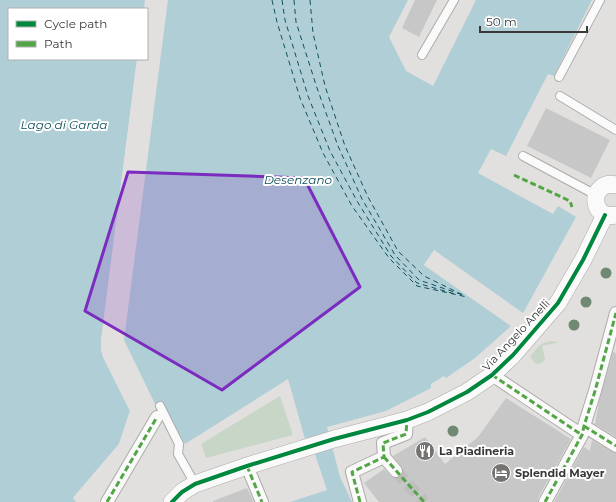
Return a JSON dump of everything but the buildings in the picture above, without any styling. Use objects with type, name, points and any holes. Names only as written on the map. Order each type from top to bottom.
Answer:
[{"type":"street","points":[[611,215],[601,212],[598,209],[595,200],[596,195],[601,188],[608,184],[616,185]]},
{"type":"street","name":"Via Angelo Anelli","points":[[172,502],[182,492],[195,484],[334,439],[407,420],[428,412],[467,392],[492,375],[513,354],[558,303],[611,215]]},
{"type":"street","points":[[545,502],[583,430],[616,313]]},
{"type":"street","points":[[492,375],[583,430],[616,446]]},
{"type":"street","points":[[107,502],[159,412]]},
{"type":"street","points":[[396,471],[384,457],[383,443],[406,434],[407,420]]},
{"type":"street","points":[[360,502],[352,472],[384,457]]},
{"type":"street","points":[[247,466],[262,502]]},
{"type":"lane","points":[[422,55],[454,0]]},
{"type":"lane","points":[[559,77],[600,0]]},
{"type":"lane","points":[[560,96],[616,130]]},
{"type":"lane","points":[[524,156],[596,195]]},
{"type":"lane","points":[[159,412],[179,444],[178,454],[195,484]]},
{"type":"highlighted area","points":[[128,172],[304,178],[360,287],[222,390],[85,311]]},
{"type":"green space","points":[[551,341],[557,342],[542,346],[545,359],[542,363],[536,364],[530,357],[541,345]]},
{"type":"green space","points":[[280,396],[293,435],[206,458],[201,444]]},
{"type":"water","name":"Lago di Garda","points":[[0,0],[145,0],[144,8],[8,8],[8,60],[137,60],[101,341],[103,357],[130,411],[119,444],[73,498],[76,502],[0,502]]},
{"type":"water","name":"Desenzano","points":[[168,0],[408,0],[389,37],[406,71],[433,86],[476,0],[592,0],[554,76],[548,74],[506,156],[491,149],[478,173],[553,214],[558,206],[576,217],[523,313],[434,250],[424,265],[511,326],[475,358],[446,378],[444,376],[431,384],[431,388],[386,411],[327,427],[340,477],[352,502],[290,502],[327,490],[311,438],[305,439],[288,379],[185,444],[163,405],[157,408],[124,340]]},
{"type":"pier","points":[[137,60],[139,60],[103,341],[105,356],[132,411],[121,445],[76,498],[78,501],[77,502],[73,498],[119,444],[130,411],[103,357],[101,341]]},
{"type":"pier","points":[[432,253],[434,254],[427,265],[513,325],[511,326],[424,265]]},
{"type":"ferry route","points":[[272,0],[277,22],[300,98],[323,153],[352,206],[389,258],[417,286],[467,297]]},
{"type":"ferry route","points":[[282,0],[285,20],[308,96],[330,151],[357,201],[391,256],[417,283],[455,294]]},
{"type":"ferry route","points":[[294,0],[296,22],[317,88],[338,146],[362,199],[395,255],[419,280],[463,295]]},
{"type":"ferry route","points":[[310,0],[313,33],[325,86],[345,146],[368,197],[398,251],[424,276],[463,295]]},
{"type":"tunnel","points":[[396,471],[424,502]]},
{"type":"marked path","points":[[514,175],[570,201],[572,207]]},
{"type":"marked path","points":[[545,502],[582,435],[616,313]]},
{"type":"marked path","points":[[492,375],[582,435]]},
{"type":"marked path","points":[[107,502],[157,417]]},
{"type":"marked path","points":[[360,502],[352,472],[384,457],[383,443],[406,434],[407,420]]},
{"type":"marked path","points":[[584,426],[616,446]]},
{"type":"marked path","points":[[384,457],[424,502]]},
{"type":"marked path","points":[[247,466],[262,502]]},
{"type":"cycle path","points":[[172,502],[182,492],[195,484],[334,439],[407,420],[428,412],[467,392],[492,375],[513,355],[558,303],[583,260],[605,215]]},
{"type":"place","name":"La Piadineria","points":[[425,451]]},
{"type":"place","name":"Splendid Mayer","points":[[501,473]]}]
